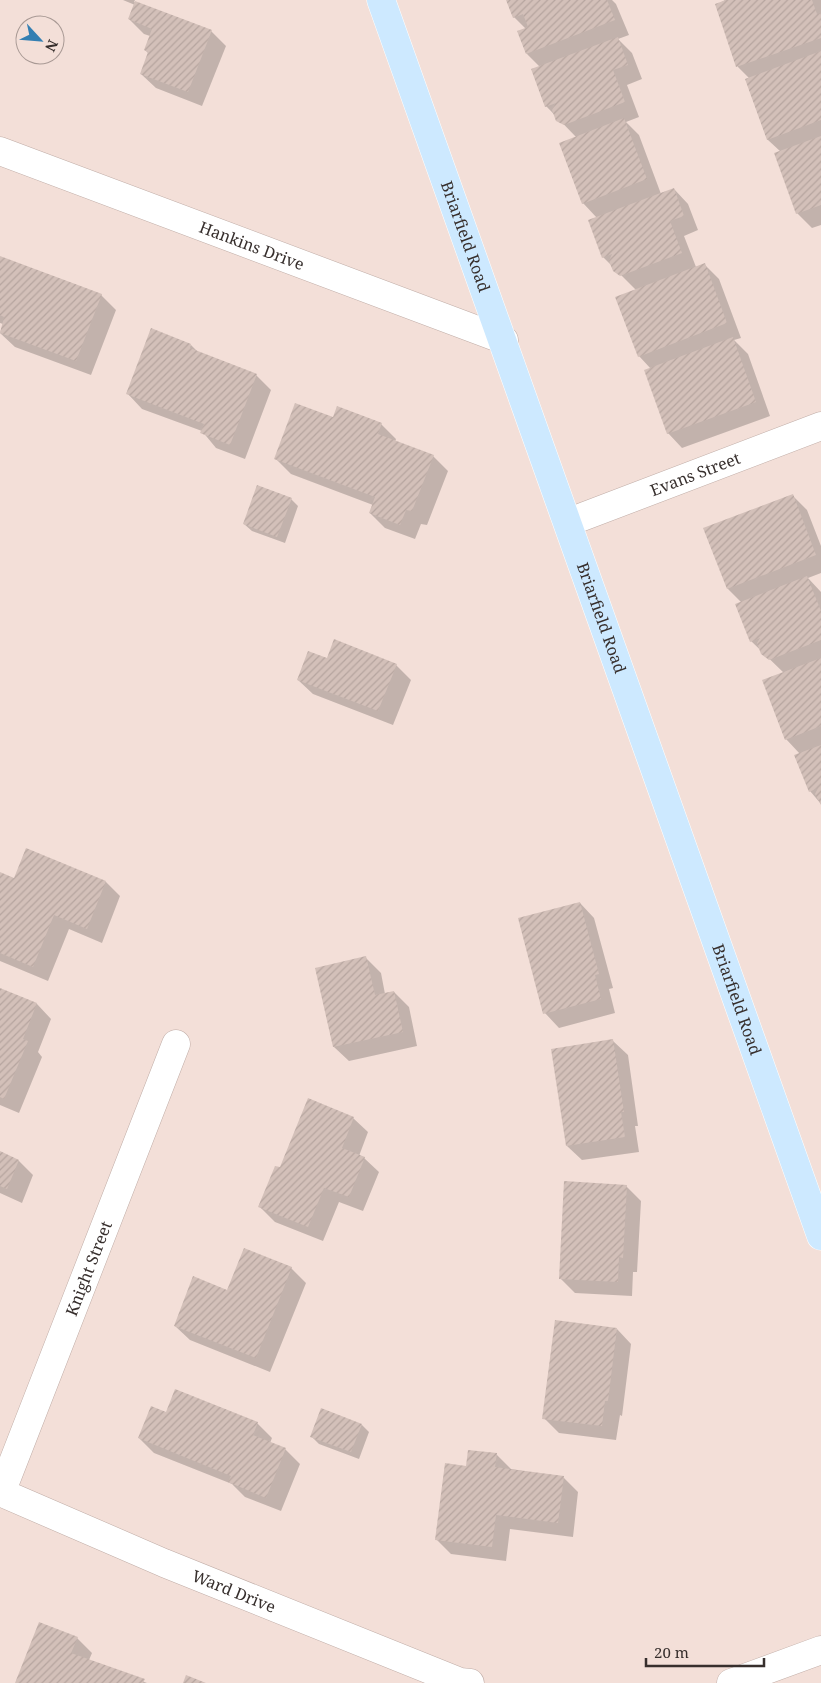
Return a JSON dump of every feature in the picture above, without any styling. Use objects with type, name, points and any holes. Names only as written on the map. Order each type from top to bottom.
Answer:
[{"type":"main road","name":"Briarfield Road","points":[[382,0],[569,522],[653,767],[821,1236]]},
{"type":"street","name":"Hankins Drive","points":[[0,151],[504,340]]},
{"type":"street","name":"Evans Street","points":[[569,522],[821,426]]},
{"type":"street","name":"Knight Street","points":[[0,1493],[176,1044]]},
{"type":"street","name":"Ward Drive","points":[[0,1493],[460,1682],[470,1683]]},
{"type":"street","points":[[731,1683],[821,1650]]},
{"type":"building","points":[[506,0],[607,0],[615,20],[526,54],[517,31],[528,27],[523,14],[513,18]]},
{"type":"building","points":[[726,0],[812,0],[817,14],[820,13],[821,15],[821,38],[736,67],[715,4]]},
{"type":"building","points":[[135,1],[212,30],[188,92],[140,74],[148,52],[144,50],[152,29],[128,19]]},
{"type":"building","points":[[618,37],[628,65],[613,70],[625,102],[564,125],[556,121],[552,110],[556,103],[545,107],[531,69]]},
{"type":"building","points":[[821,51],[821,120],[767,140],[745,79]]},
{"type":"building","points":[[624,118],[647,179],[582,204],[559,143]]},
{"type":"building","points":[[821,136],[821,205],[796,214],[774,153]]},
{"type":"building","points":[[674,188],[684,216],[670,221],[682,253],[620,276],[613,271],[609,261],[612,254],[602,258],[588,220]]},
{"type":"building","points":[[0,256],[102,294],[76,361],[0,333],[4,317],[0,315]]},
{"type":"building","points":[[705,263],[727,323],[638,357],[615,297]]},
{"type":"building","points":[[151,328],[191,344],[190,348],[257,374],[230,445],[200,433],[204,424],[126,394]]},
{"type":"building","points":[[733,337],[756,402],[667,434],[644,370]]},
{"type":"building","points":[[295,403],[333,417],[337,406],[382,423],[378,434],[434,455],[412,511],[406,510],[400,525],[369,513],[375,497],[274,459]]},
{"type":"building","points":[[257,485],[292,498],[277,537],[243,524]]},
{"type":"building","points":[[793,494],[816,555],[727,589],[703,528]]},
{"type":"building","points":[[807,576],[821,611],[821,640],[769,660],[761,654],[757,643],[760,638],[750,642],[735,604]]},
{"type":"building","points":[[334,639],[397,664],[378,711],[297,680],[308,651],[327,658]]},
{"type":"building","points":[[821,658],[821,726],[785,740],[762,680]]},
{"type":"building","points":[[821,745],[821,805],[815,794],[818,788],[809,792],[794,755]]},
{"type":"building","points":[[26,848],[106,881],[87,929],[54,915],[33,967],[0,953],[0,872],[14,878]]},
{"type":"building","points":[[580,902],[599,974],[595,975],[601,999],[543,1014],[518,918]]},
{"type":"building","points":[[366,956],[375,995],[394,991],[403,1032],[333,1047],[315,968]]},
{"type":"building","points":[[0,988],[37,1003],[23,1039],[28,1041],[4,1099],[0,1097]]},
{"type":"building","points":[[613,1039],[624,1112],[621,1112],[625,1137],[566,1146],[551,1049]]},
{"type":"building","points":[[308,1098],[354,1117],[342,1148],[365,1157],[349,1197],[324,1188],[308,1227],[258,1207],[275,1166],[280,1167]]},
{"type":"building","points":[[0,1151],[19,1160],[7,1189],[0,1186]]},
{"type":"building","points":[[564,1181],[627,1185],[623,1258],[619,1257],[618,1282],[559,1279]]},
{"type":"building","points":[[244,1248],[292,1267],[256,1358],[174,1326],[193,1276],[227,1290]]},
{"type":"building","points":[[555,1320],[617,1328],[608,1401],[605,1401],[602,1426],[542,1419]]},
{"type":"building","points":[[175,1389],[258,1422],[253,1435],[286,1448],[266,1498],[228,1482],[231,1476],[138,1438],[151,1406],[166,1412]]},
{"type":"building","points":[[321,1408],[362,1424],[351,1452],[310,1437]]},
{"type":"building","points":[[468,1450],[497,1453],[495,1467],[564,1476],[558,1523],[496,1515],[492,1547],[435,1540],[445,1463],[466,1466]]},
{"type":"building","points":[[39,1622],[78,1637],[71,1653],[145,1679],[143,1683],[15,1683]]},
{"type":"building","points":[[186,1675],[206,1683],[183,1683]]}]
